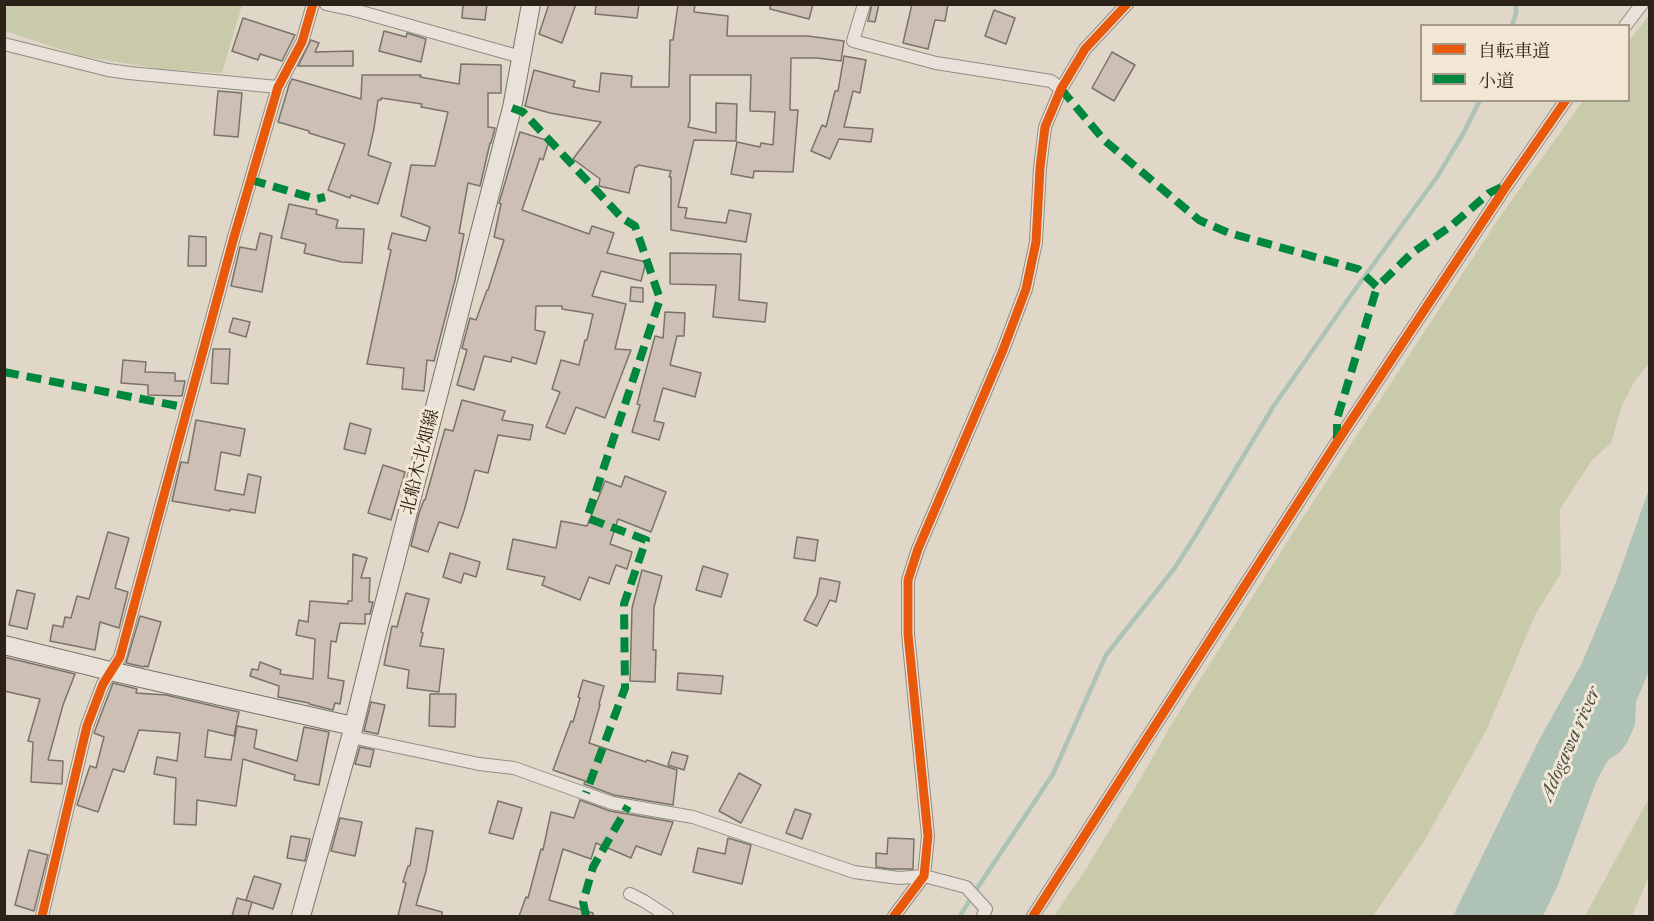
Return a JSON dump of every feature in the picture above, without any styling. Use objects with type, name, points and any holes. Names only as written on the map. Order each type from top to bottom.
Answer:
[{"type":"main road","name":"北船木北畑線","points":[[301,916],[352,732],[512,108],[531,4]]},
{"type":"main road","points":[[4,645],[352,732]]},
{"type":"street","points":[[42,916],[87,726],[103,684],[120,657],[234,237],[278,87],[302,42],[313,4]]},
{"type":"street","points":[[326,4],[521,57]]},
{"type":"street","points":[[864,4],[853,41],[936,63],[1051,81],[1061,90]]},
{"type":"street","points":[[894,916],[924,876],[928,836],[909,634],[908,580],[918,549],[1003,350],[1026,289],[1036,242],[1045,127],[1061,90],[1085,48],[1127,4]]},
{"type":"street","points":[[1627,24],[1642,4]]},
{"type":"street","points":[[4,44],[118,72],[278,87]]},
{"type":"street","points":[[1033,916],[1337,442],[1565,102]]},
{"type":"street","points":[[352,732],[479,764],[514,768],[612,803],[693,817],[854,872],[899,878],[924,876],[966,887],[987,909],[983,916]]},
{"type":"street","points":[[630,894],[644,900],[667,916]]},
{"type":"shaded area","points":[[7,4],[242,5],[222,73],[160,69],[81,56],[5,31]]},
{"type":"shaded area","points":[[1649,15],[1649,364],[1636,379],[1622,405],[1611,443],[1592,460],[1560,509],[1561,573],[1535,615],[1487,729],[1423,843],[1373,916],[1054,916],[1086,869],[1171,725],[1298,525],[1501,215],[1582,102],[1630,102],[1630,40]]},
{"type":"shaded area","points":[[1649,798],[1649,876],[1632,916],[1585,916]]},
{"type":"water","name":"Adogawa river","points":[[1649,489],[1649,671],[1636,702],[1635,725],[1627,743],[1620,752],[1608,760],[1596,782],[1558,885],[1543,916],[1453,916],[1539,740],[1581,665],[1616,582]]},
{"type":"building","points":[[463,4],[487,4],[485,20],[462,18]]},
{"type":"building","points":[[549,4],[576,4],[562,43],[539,34]]},
{"type":"building","points":[[596,4],[639,4],[637,18],[595,14]]},
{"type":"building","points":[[678,4],[695,4],[694,12],[728,16],[727,36],[808,36],[844,41],[841,61],[791,58],[790,110],[798,110],[793,172],[754,171],[753,178],[731,174],[737,142],[760,147],[761,143],[773,145],[775,112],[750,111],[751,75],[690,75],[688,127],[716,133],[716,103],[737,104],[736,141],[694,140],[678,207],[687,208],[685,218],[726,223],[729,210],[751,214],[746,242],[671,230],[671,177],[669,177],[671,171],[638,165],[635,167],[629,193],[599,186],[600,179],[573,159],[601,122],[525,106],[534,70],[575,81],[573,87],[599,92],[601,73],[632,76],[631,87],[669,87],[670,40],[673,40]]},
{"type":"building","points":[[770,4],[813,4],[809,19],[770,9]]},
{"type":"building","points":[[872,4],[879,4],[875,22],[868,21]]},
{"type":"building","points":[[912,4],[948,4],[945,21],[935,20],[928,49],[903,43]]},
{"type":"building","points":[[994,10],[1015,18],[1006,44],[985,36]]},
{"type":"building","points":[[243,18],[295,35],[282,61],[260,54],[258,60],[232,51]]},
{"type":"building","points":[[384,31],[406,37],[407,33],[426,39],[421,62],[379,51]]},
{"type":"building","points":[[311,40],[319,43],[315,52],[353,51],[353,66],[298,66]]},
{"type":"building","points":[[1112,52],[1135,65],[1114,101],[1092,88]]},
{"type":"building","points":[[844,56],[866,60],[860,93],[853,91],[844,127],[873,129],[871,142],[839,139],[830,159],[811,151],[822,125],[826,127],[835,91],[838,91]]},
{"type":"building","points":[[461,64],[501,65],[501,93],[488,93],[488,127],[495,128],[480,186],[468,183],[459,233],[464,234],[455,280],[434,361],[427,360],[424,391],[402,389],[404,368],[367,364],[391,250],[388,249],[392,233],[426,241],[430,227],[401,216],[411,165],[435,166],[448,112],[421,107],[422,104],[381,98],[378,100],[368,155],[391,163],[378,204],[328,190],[345,144],[278,122],[292,79],[361,99],[362,75],[421,75],[420,77],[459,84]]},
{"type":"building","points":[[218,91],[242,93],[238,137],[214,135]]},
{"type":"building","points":[[520,132],[549,141],[543,160],[540,158],[522,210],[589,234],[592,226],[614,233],[607,253],[646,262],[641,281],[601,271],[592,296],[626,304],[615,349],[631,350],[605,418],[576,407],[565,434],[546,427],[560,392],[552,389],[561,360],[579,365],[593,314],[562,309],[562,306],[536,306],[535,330],[545,332],[536,364],[512,357],[511,362],[484,356],[474,390],[457,385],[467,350],[462,348],[470,318],[476,320],[504,240],[494,237],[501,204],[499,203]]},
{"type":"building","points":[[289,204],[317,210],[316,214],[338,220],[336,228],[364,229],[362,263],[342,262],[304,253],[306,244],[281,238]]},
{"type":"building","points":[[260,233],[272,236],[262,292],[231,286],[240,247],[256,250]]},
{"type":"building","points":[[189,236],[206,237],[206,266],[188,266]]},
{"type":"building","points":[[670,253],[741,254],[739,300],[767,303],[765,322],[713,317],[716,285],[670,284]]},
{"type":"building","points":[[631,287],[643,288],[643,302],[630,301]]},
{"type":"building","points":[[665,312],[685,313],[684,336],[677,336],[670,365],[701,373],[695,397],[663,388],[654,421],[664,423],[659,440],[632,432],[655,336],[663,338]]},
{"type":"building","points":[[233,318],[250,322],[246,337],[229,332]]},
{"type":"building","points":[[213,349],[230,349],[228,384],[211,383]]},
{"type":"building","points":[[123,360],[146,362],[145,372],[175,373],[175,381],[185,381],[182,396],[148,395],[148,385],[121,383]]},
{"type":"building","points":[[462,400],[505,411],[502,420],[533,425],[530,440],[498,435],[488,473],[475,470],[458,528],[439,522],[428,552],[411,546],[445,429],[453,431]]},
{"type":"building","points":[[196,420],[245,429],[240,456],[221,452],[215,490],[244,495],[248,474],[261,477],[255,513],[172,501],[181,462],[188,463]]},
{"type":"building","points":[[350,423],[371,429],[365,454],[344,449]]},
{"type":"building","points":[[383,465],[405,472],[391,520],[368,513]]},
{"type":"building","points":[[625,476],[666,492],[651,532],[618,519],[610,544],[632,552],[627,569],[616,565],[609,584],[589,577],[580,600],[542,585],[545,577],[507,569],[513,539],[556,548],[561,521],[587,526],[605,481],[621,487]]},
{"type":"building","points":[[108,532],[129,538],[115,588],[128,592],[119,628],[100,622],[95,650],[50,641],[53,625],[63,627],[65,617],[71,618],[77,596],[89,599]]},
{"type":"building","points":[[797,537],[818,540],[815,561],[794,558]]},
{"type":"building","points":[[450,553],[480,562],[476,577],[464,573],[461,583],[443,577]]},
{"type":"building","points":[[353,554],[367,558],[361,578],[370,578],[369,602],[373,602],[370,614],[365,614],[365,624],[340,623],[336,642],[331,641],[328,678],[344,681],[340,704],[335,703],[333,710],[278,697],[279,686],[250,676],[252,669],[258,670],[260,662],[281,670],[280,674],[313,679],[315,639],[296,635],[299,620],[308,622],[310,601],[348,604],[348,601],[352,601]]},
{"type":"building","points":[[703,566],[728,574],[721,597],[696,590]]},
{"type":"building","points":[[642,570],[662,576],[654,607],[655,682],[630,681],[632,608]]},
{"type":"building","points":[[820,578],[840,582],[836,602],[830,600],[817,626],[804,620],[817,595]]},
{"type":"building","points":[[17,590],[35,594],[27,629],[9,625]]},
{"type":"building","points":[[406,593],[429,599],[420,646],[444,649],[439,692],[407,688],[409,670],[384,665],[392,626],[397,627]]},
{"type":"building","points":[[140,616],[161,622],[148,667],[126,663]]},
{"type":"building","points":[[4,657],[75,674],[63,705],[48,760],[63,761],[62,784],[31,782],[33,742],[28,741],[40,699],[4,691]]},
{"type":"building","points":[[678,673],[723,676],[721,694],[677,690]]},
{"type":"building","points":[[583,680],[604,686],[589,743],[677,770],[673,805],[614,795],[584,784],[585,781],[553,770],[571,721],[573,722]]},
{"type":"building","points":[[113,683],[137,689],[136,693],[166,695],[239,712],[234,736],[208,730],[205,757],[231,760],[237,726],[257,730],[254,748],[297,761],[304,727],[329,732],[319,785],[294,780],[295,775],[243,759],[236,806],[197,800],[196,825],[174,824],[176,778],[154,774],[157,757],[177,761],[180,733],[139,730],[124,772],[113,769],[98,812],[77,805],[90,766],[96,768],[104,737],[94,733]]},
{"type":"building","points":[[430,694],[456,694],[455,727],[429,726]]},
{"type":"building","points":[[371,702],[385,705],[378,734],[364,731]]},
{"type":"building","points":[[360,747],[374,750],[370,767],[355,764]]},
{"type":"building","points":[[672,752],[688,756],[684,770],[668,765]]},
{"type":"building","points":[[739,773],[761,785],[741,823],[719,811]]},
{"type":"building","points":[[580,800],[610,811],[673,822],[661,855],[636,846],[631,858],[596,843],[591,859],[563,849],[549,900],[593,913],[593,916],[519,916],[526,897],[528,898],[541,849],[543,850],[551,812],[574,818]]},
{"type":"building","points":[[498,801],[522,808],[513,839],[489,833]]},
{"type":"building","points":[[795,809],[811,814],[802,839],[786,833]]},
{"type":"building","points":[[340,818],[362,822],[355,856],[331,851]]},
{"type":"building","points":[[416,828],[433,831],[426,871],[416,905],[442,912],[442,916],[398,916],[406,883],[403,882],[408,866],[410,866]]},
{"type":"building","points":[[291,836],[310,839],[305,861],[287,858]]},
{"type":"building","points":[[728,838],[751,845],[742,884],[693,872],[698,848],[725,854]]},
{"type":"building","points":[[888,838],[914,839],[913,869],[876,867],[876,853],[887,854]]},
{"type":"building","points":[[29,850],[48,855],[34,911],[15,905]]},
{"type":"building","points":[[254,876],[281,884],[273,909],[246,900]]},
{"type":"building","points":[[237,898],[252,902],[248,916],[232,916]]},
{"type":"waterway","points":[[1513,24],[1516,4]]},
{"type":"waterway","points":[[960,916],[1053,774],[1106,655],[1174,569],[1273,407],[1437,177],[1479,102]]},
{"type":"marked path","points":[[1061,89],[1104,140],[1199,220],[1229,233],[1358,269],[1377,287],[1412,253],[1451,226],[1489,193],[1504,186]]},
{"type":"marked path","points":[[512,108],[523,112],[622,218],[635,226],[660,299],[587,518],[646,540],[624,604],[625,688],[586,793]]},
{"type":"marked path","points":[[251,180],[316,199],[325,197]]},
{"type":"marked path","points":[[1337,439],[1337,419],[1377,287]]},
{"type":"marked path","points":[[4,372],[188,408]]},
{"type":"marked path","points":[[586,916],[583,902],[593,867],[628,806]]},
{"type":"cycle path","points":[[42,916],[87,726],[103,684],[120,657],[234,237],[278,87],[302,42],[313,4]]},
{"type":"cycle path","points":[[894,916],[924,876],[928,836],[908,634],[908,580],[918,549],[1003,350],[1026,289],[1036,242],[1045,127],[1061,89],[1085,49],[1127,4]]},
{"type":"cycle path","points":[[1033,916],[1337,442],[1565,102]]}]
